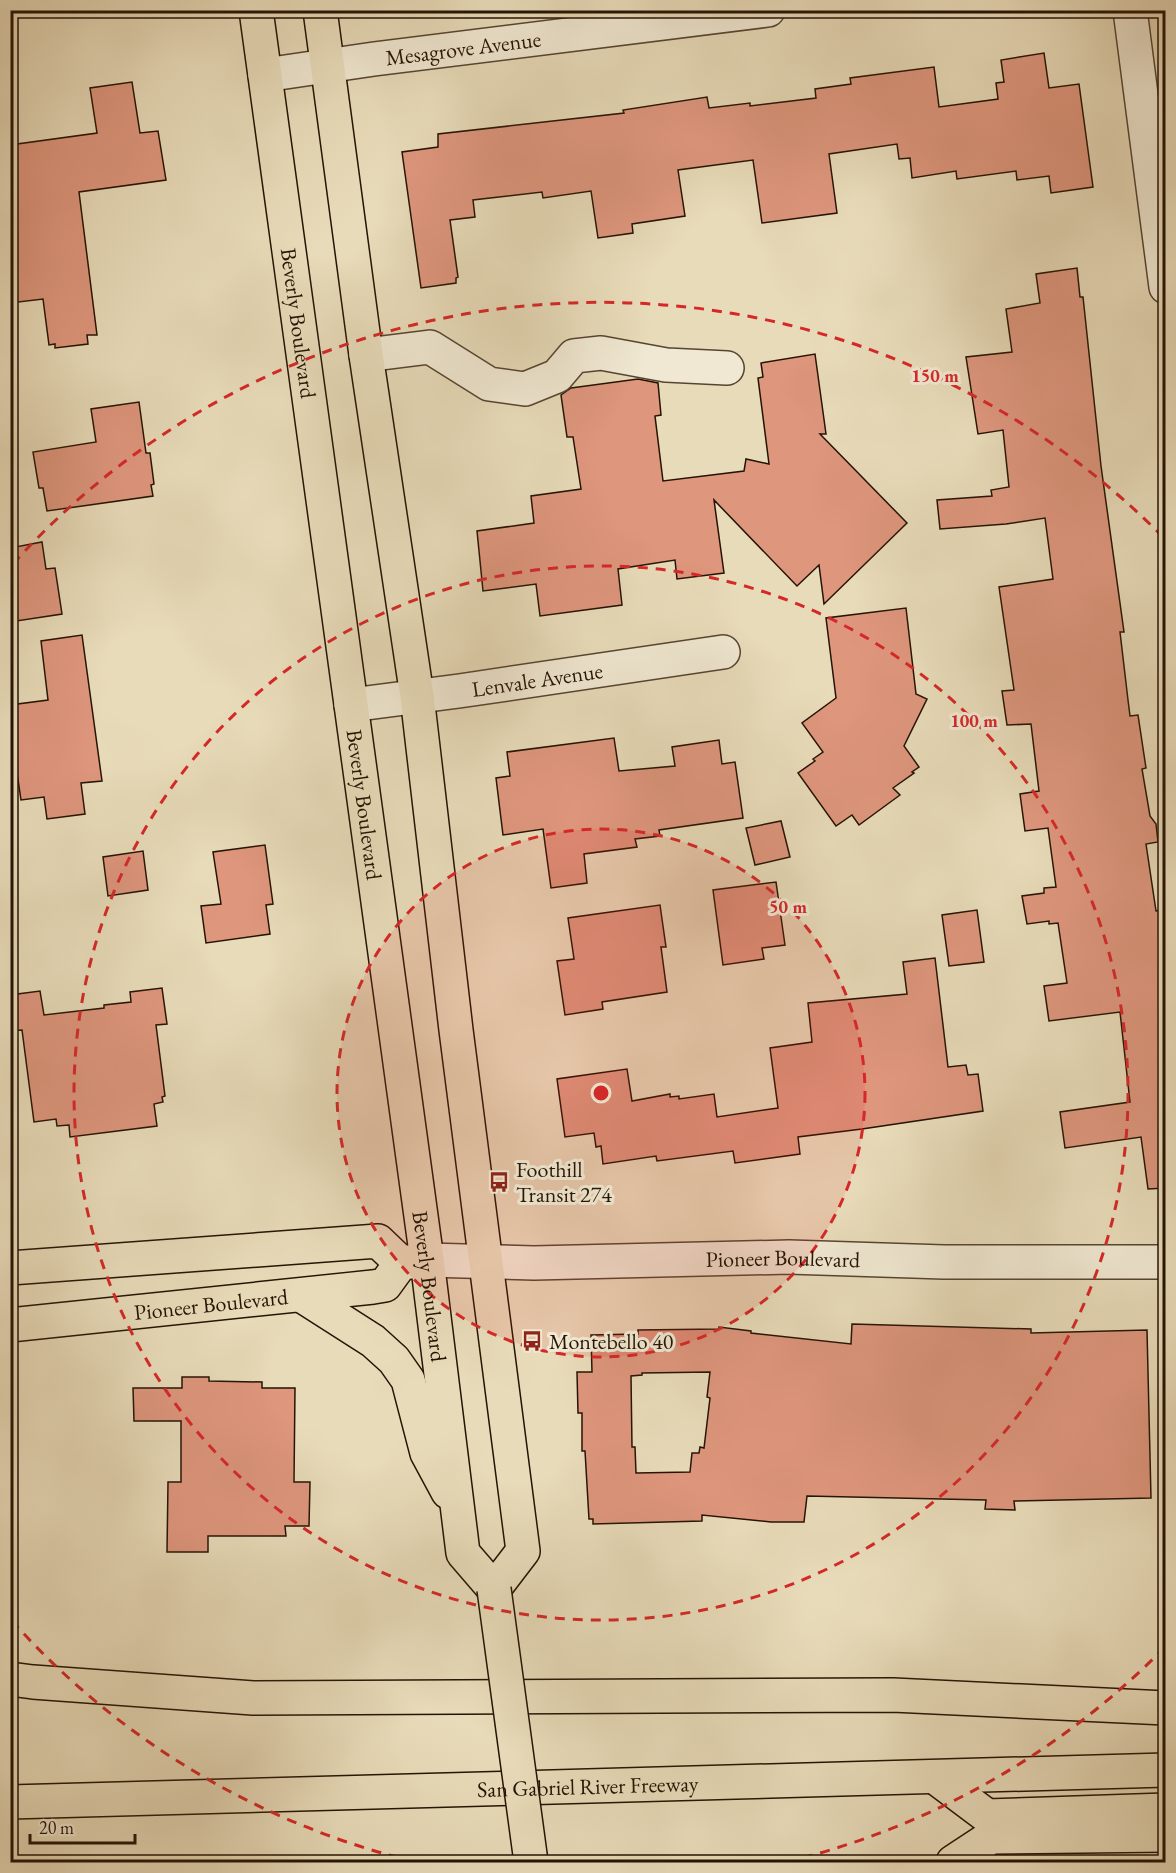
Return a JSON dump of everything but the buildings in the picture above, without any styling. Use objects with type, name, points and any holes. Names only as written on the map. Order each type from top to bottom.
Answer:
[{"type":"main road","name":"Beverly Boulevard","points":[[256,10],[351,705],[414,1261],[463,1553],[494,1589]]},
{"type":"main road","points":[[320,10],[366,355],[417,696],[456,1030],[523,1551],[494,1589],[531,1863]]},
{"type":"main road","points":[[10,1268],[378,1240],[414,1261]]},
{"type":"main road","name":"Pioneer Boulevard","points":[[10,1325],[385,1285],[414,1261]]},
{"type":"main road","points":[[301,1295],[373,1341],[394,1360],[408,1380],[427,1454],[457,1509]]},
{"type":"main road","points":[[10,1679],[253,1698],[892,1695],[1166,1708]]},
{"type":"main road","name":"San Gabriel River Freeway","points":[[10,1802],[1166,1770]]},
{"type":"main road","points":[[935,1777],[987,1816],[1166,1810]]},
{"type":"main road","points":[[953,1863],[991,1837],[1166,1835]]},
{"type":"street","name":"Mesagrove Avenue","points":[[265,75],[328,65],[768,10]]},
{"type":"street","points":[[1130,10],[1166,286]]},
{"type":"street","points":[[366,355],[430,347],[489,384],[525,390],[556,376],[574,356],[601,353],[666,365],[727,368]]},
{"type":"street","name":"Lenvale Avenue","points":[[351,705],[723,651]]},
{"type":"street","name":"Pioneer Boulevard","points":[[414,1261],[534,1263],[789,1257],[944,1262],[1166,1262]]},
{"type":"place","name":"Foothill Transit 274","points":[[499,1182]]},
{"type":"place","name":"Montebello 40","points":[[532,1341]]}]
